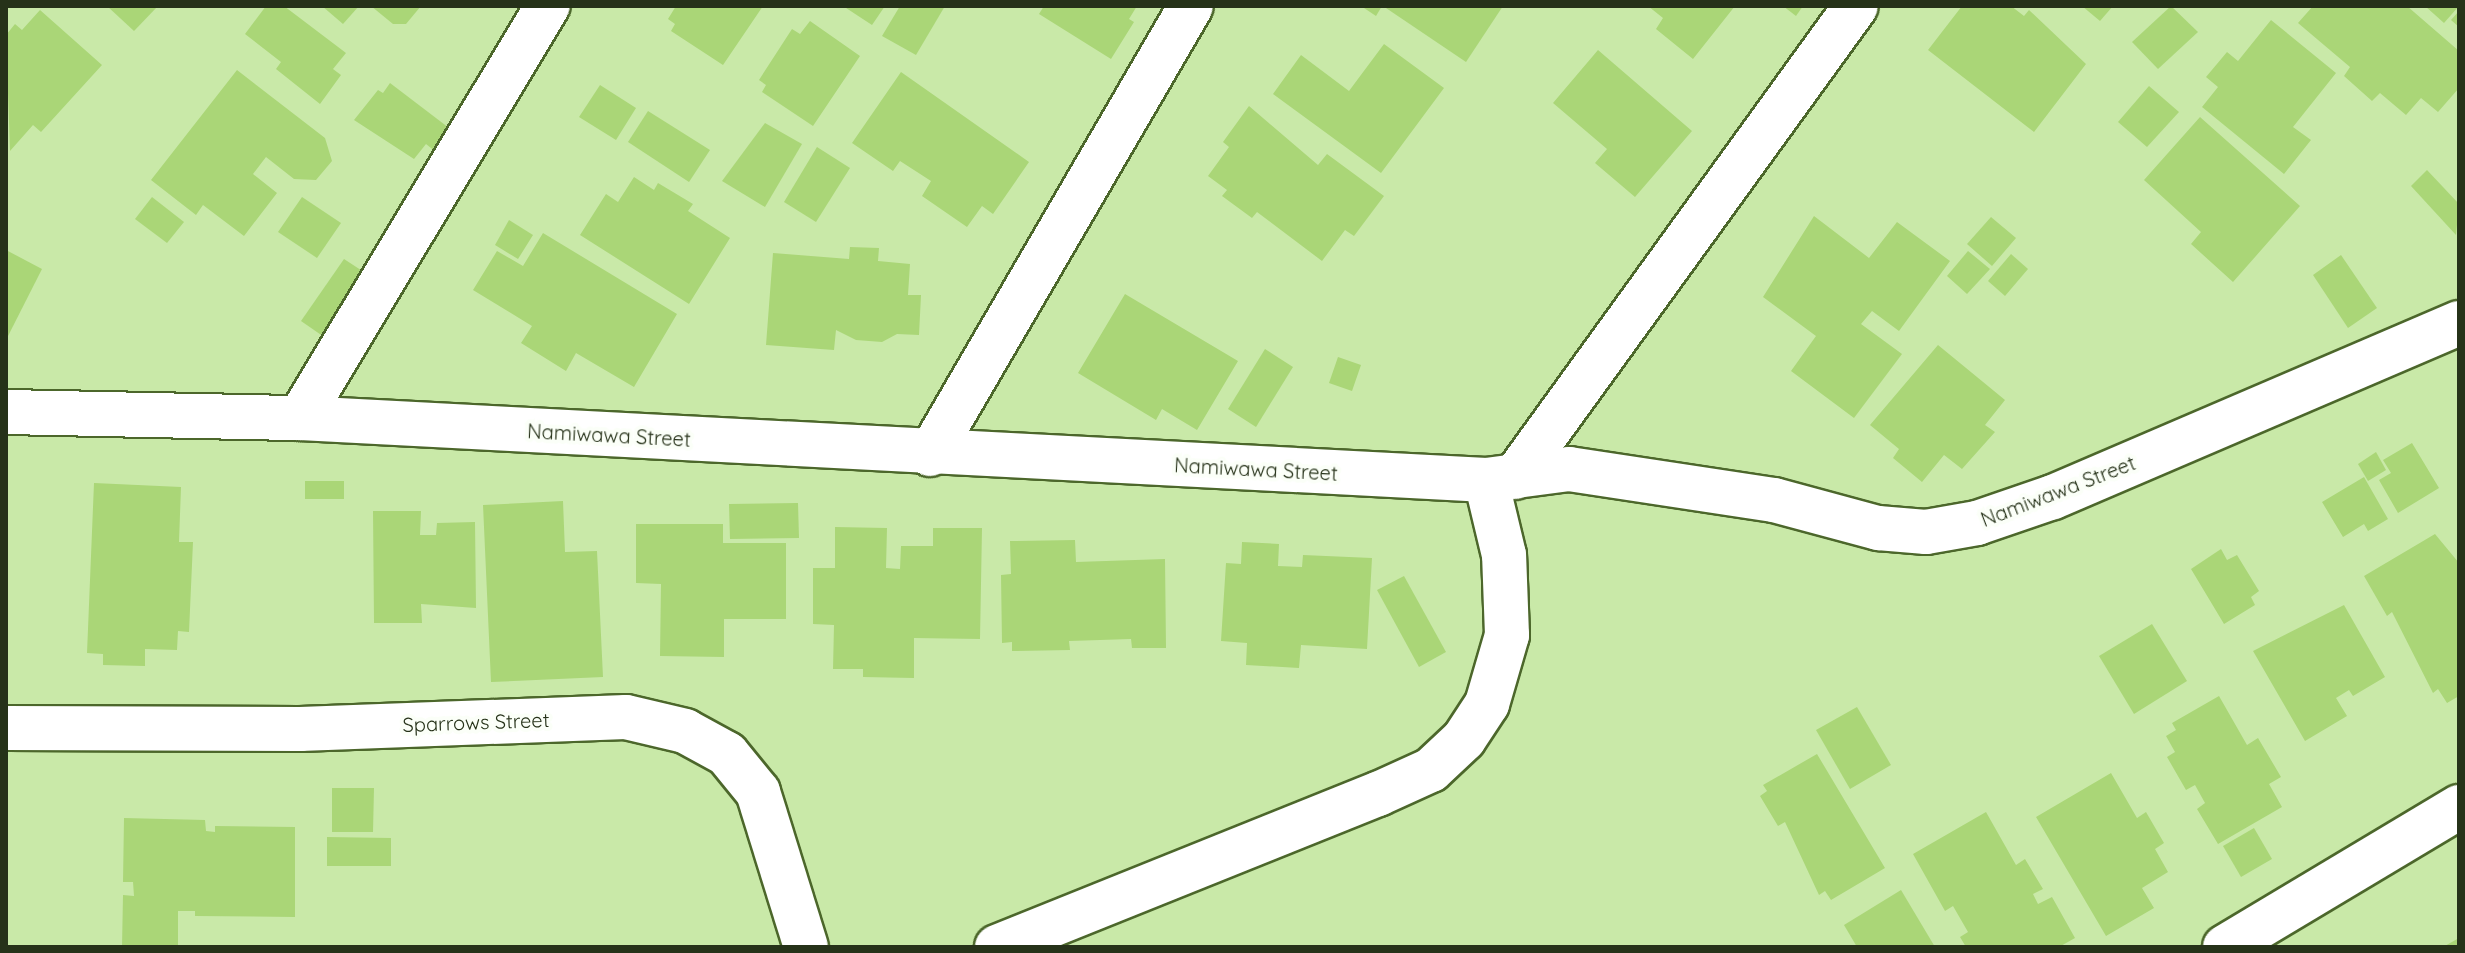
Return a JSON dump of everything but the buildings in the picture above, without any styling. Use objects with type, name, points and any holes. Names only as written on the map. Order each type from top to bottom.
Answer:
[{"type":"street","points":[[300,418],[548,6]]},
{"type":"street","points":[[930,454],[1191,6]]},
{"type":"street","points":[[997,947],[1378,794],[1431,770],[1464,739],[1487,704],[1507,635],[1500,479],[1856,6]]},
{"type":"street","name":"Namiwawa Street","points":[[6,412],[300,418],[930,454],[1500,479],[1569,469],[1774,500],[1878,528],[1926,532],[2026,508],[2459,323]]},
{"type":"street","name":"Sparrows Street","points":[[6,728],[300,729],[626,717],[685,731],[727,754],[758,792],[806,947]]},
{"type":"street","points":[[2225,947],[2459,807]]}]
